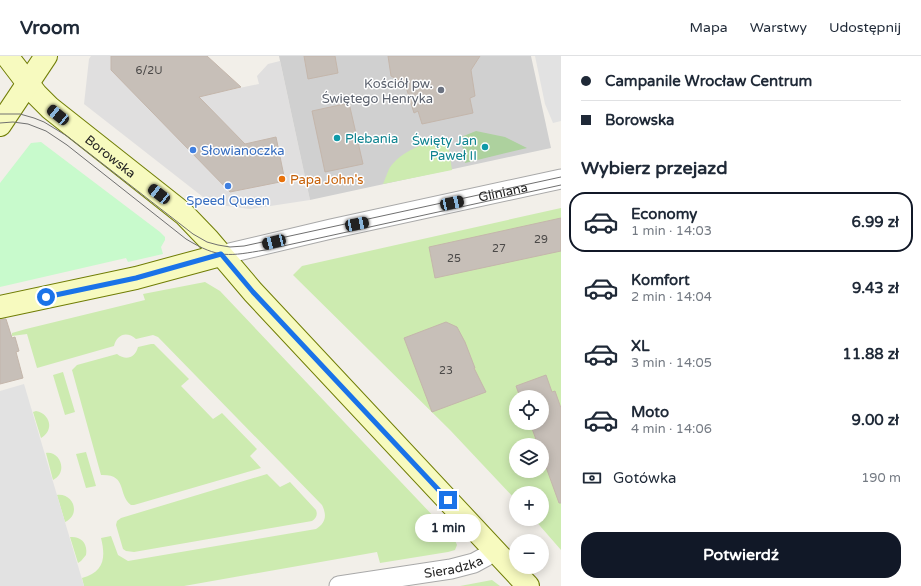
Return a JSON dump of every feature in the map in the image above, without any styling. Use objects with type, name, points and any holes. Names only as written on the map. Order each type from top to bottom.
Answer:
[{"type":"street","name":"Borowska","points":[[7,56],[28,84],[50,108],[184,214],[221,254],[253,292],[528,586]]},
{"type":"street","points":[[0,125],[46,56]]},
{"type":"street","name":"Gliniana","points":[[0,307],[136,278],[221,254],[561,179]]},
{"type":"street","name":"Sieradzka","points":[[339,586],[451,569],[474,563],[493,549]]},
{"type":"shaded area","points":[[91,56],[182,56],[220,92],[259,84],[257,76],[268,64],[280,61],[310,200],[250,209],[212,204],[84,104],[89,59]]},
{"type":"shaded area","points":[[279,56],[531,56],[551,148],[310,200]]},
{"type":"shaded area","points":[[535,56],[561,56],[561,121],[553,123],[545,104]]},
{"type":"shaded area","points":[[24,384],[84,586],[0,586],[0,391]]},
{"type":"green space","points":[[476,131],[505,137],[527,148],[465,163],[461,137]]},
{"type":"green space","points":[[447,137],[452,170],[383,184],[389,169],[400,157],[415,148]]},
{"type":"green space","points":[[41,142],[160,232],[165,237],[161,247],[163,254],[128,262],[126,258],[0,287],[0,183],[31,143]]},
{"type":"green space","points":[[561,208],[561,550],[549,536],[549,534],[547,534],[540,526],[549,526],[549,486],[509,486],[509,493],[450,430],[293,275],[302,266]]},
{"type":"green space","points":[[205,282],[220,291],[454,538],[457,545],[455,550],[380,563],[377,552],[184,586],[84,586],[82,578],[95,572],[102,563],[103,545],[101,538],[111,536],[118,555],[128,561],[316,529],[324,521],[325,512],[322,505],[158,337],[153,335],[136,339],[129,335],[123,335],[117,339],[114,346],[37,368],[27,334],[12,336],[12,333],[26,329],[145,300],[143,294]]},
{"type":"green space","points":[[154,344],[189,379],[181,386],[213,419],[222,413],[257,449],[250,456],[261,468],[134,505],[131,505],[127,501],[119,481],[109,476],[101,475],[72,370],[77,365],[117,354],[127,358],[135,354],[138,347]]},
{"type":"green space","points":[[63,372],[75,412],[65,415],[53,375]]},
{"type":"green space","points":[[36,411],[45,416],[49,423],[48,431],[41,438],[33,412]]},
{"type":"green space","points":[[86,452],[96,486],[86,488],[76,454]]},
{"type":"green space","points":[[46,453],[56,455],[61,463],[60,473],[58,477],[53,480]]},
{"type":"green space","points":[[267,474],[280,487],[290,482],[316,510],[317,515],[315,519],[312,521],[134,552],[123,549],[116,525],[117,521],[121,518]]},
{"type":"green space","points":[[57,495],[68,497],[73,505],[73,515],[65,522]]},
{"type":"green space","points":[[70,537],[80,539],[86,547],[86,555],[78,563]]},
{"type":"green space","points":[[492,580],[500,586],[460,586]]},
{"type":"building","points":[[111,56],[207,56],[241,87],[199,97],[245,144],[276,137],[285,181],[230,192],[111,70]]},
{"type":"building","points":[[304,56],[335,56],[338,73],[308,79]]},
{"type":"building","name":"Kościół pw. Świętego Henryka","points":[[388,56],[480,56],[471,70],[475,96],[470,98],[473,113],[422,124],[418,111],[414,113],[403,82],[391,76]]},
{"type":"building","name":"Plebania","points":[[349,103],[363,164],[325,172],[312,111]]},
{"type":"building","points":[[561,218],[561,251],[435,278],[429,247]]},
{"type":"building","points":[[0,319],[6,319],[12,338],[15,337],[19,351],[16,352],[23,378],[0,384]]},
{"type":"building","points":[[446,322],[457,327],[486,392],[432,412],[404,338]]},
{"type":"building","points":[[546,375],[552,392],[555,391],[561,408],[561,503],[559,503],[549,475],[549,438],[535,438],[533,430],[549,430],[549,390],[517,390],[516,386]]},
{"type":"tram line","points":[[0,114],[20,114],[44,122],[67,136],[193,234],[207,242],[230,247],[244,246],[561,177]]},
{"type":"tram line","points":[[0,123],[13,122],[28,124],[46,131],[67,145],[186,239],[207,250],[224,254],[242,254],[265,250],[561,185]]},
{"type":"place","name":"Kościół pw. Świętego Henryka","points":[[441,90]]},
{"type":"place","name":"Plebania","points":[[337,138]]},
{"type":"place","name":"Święty Jan Paweł II","points":[[485,147]]},
{"type":"place","name":"Słowianoczka","points":[[193,150]]},
{"type":"place","name":"Papa John's","points":[[282,179]]},
{"type":"place","name":"Speed Queen","points":[[228,186]]},
{"type":"route","points":[[46,297],[136,278],[221,254],[247,283],[253,292],[448,500]]}]
